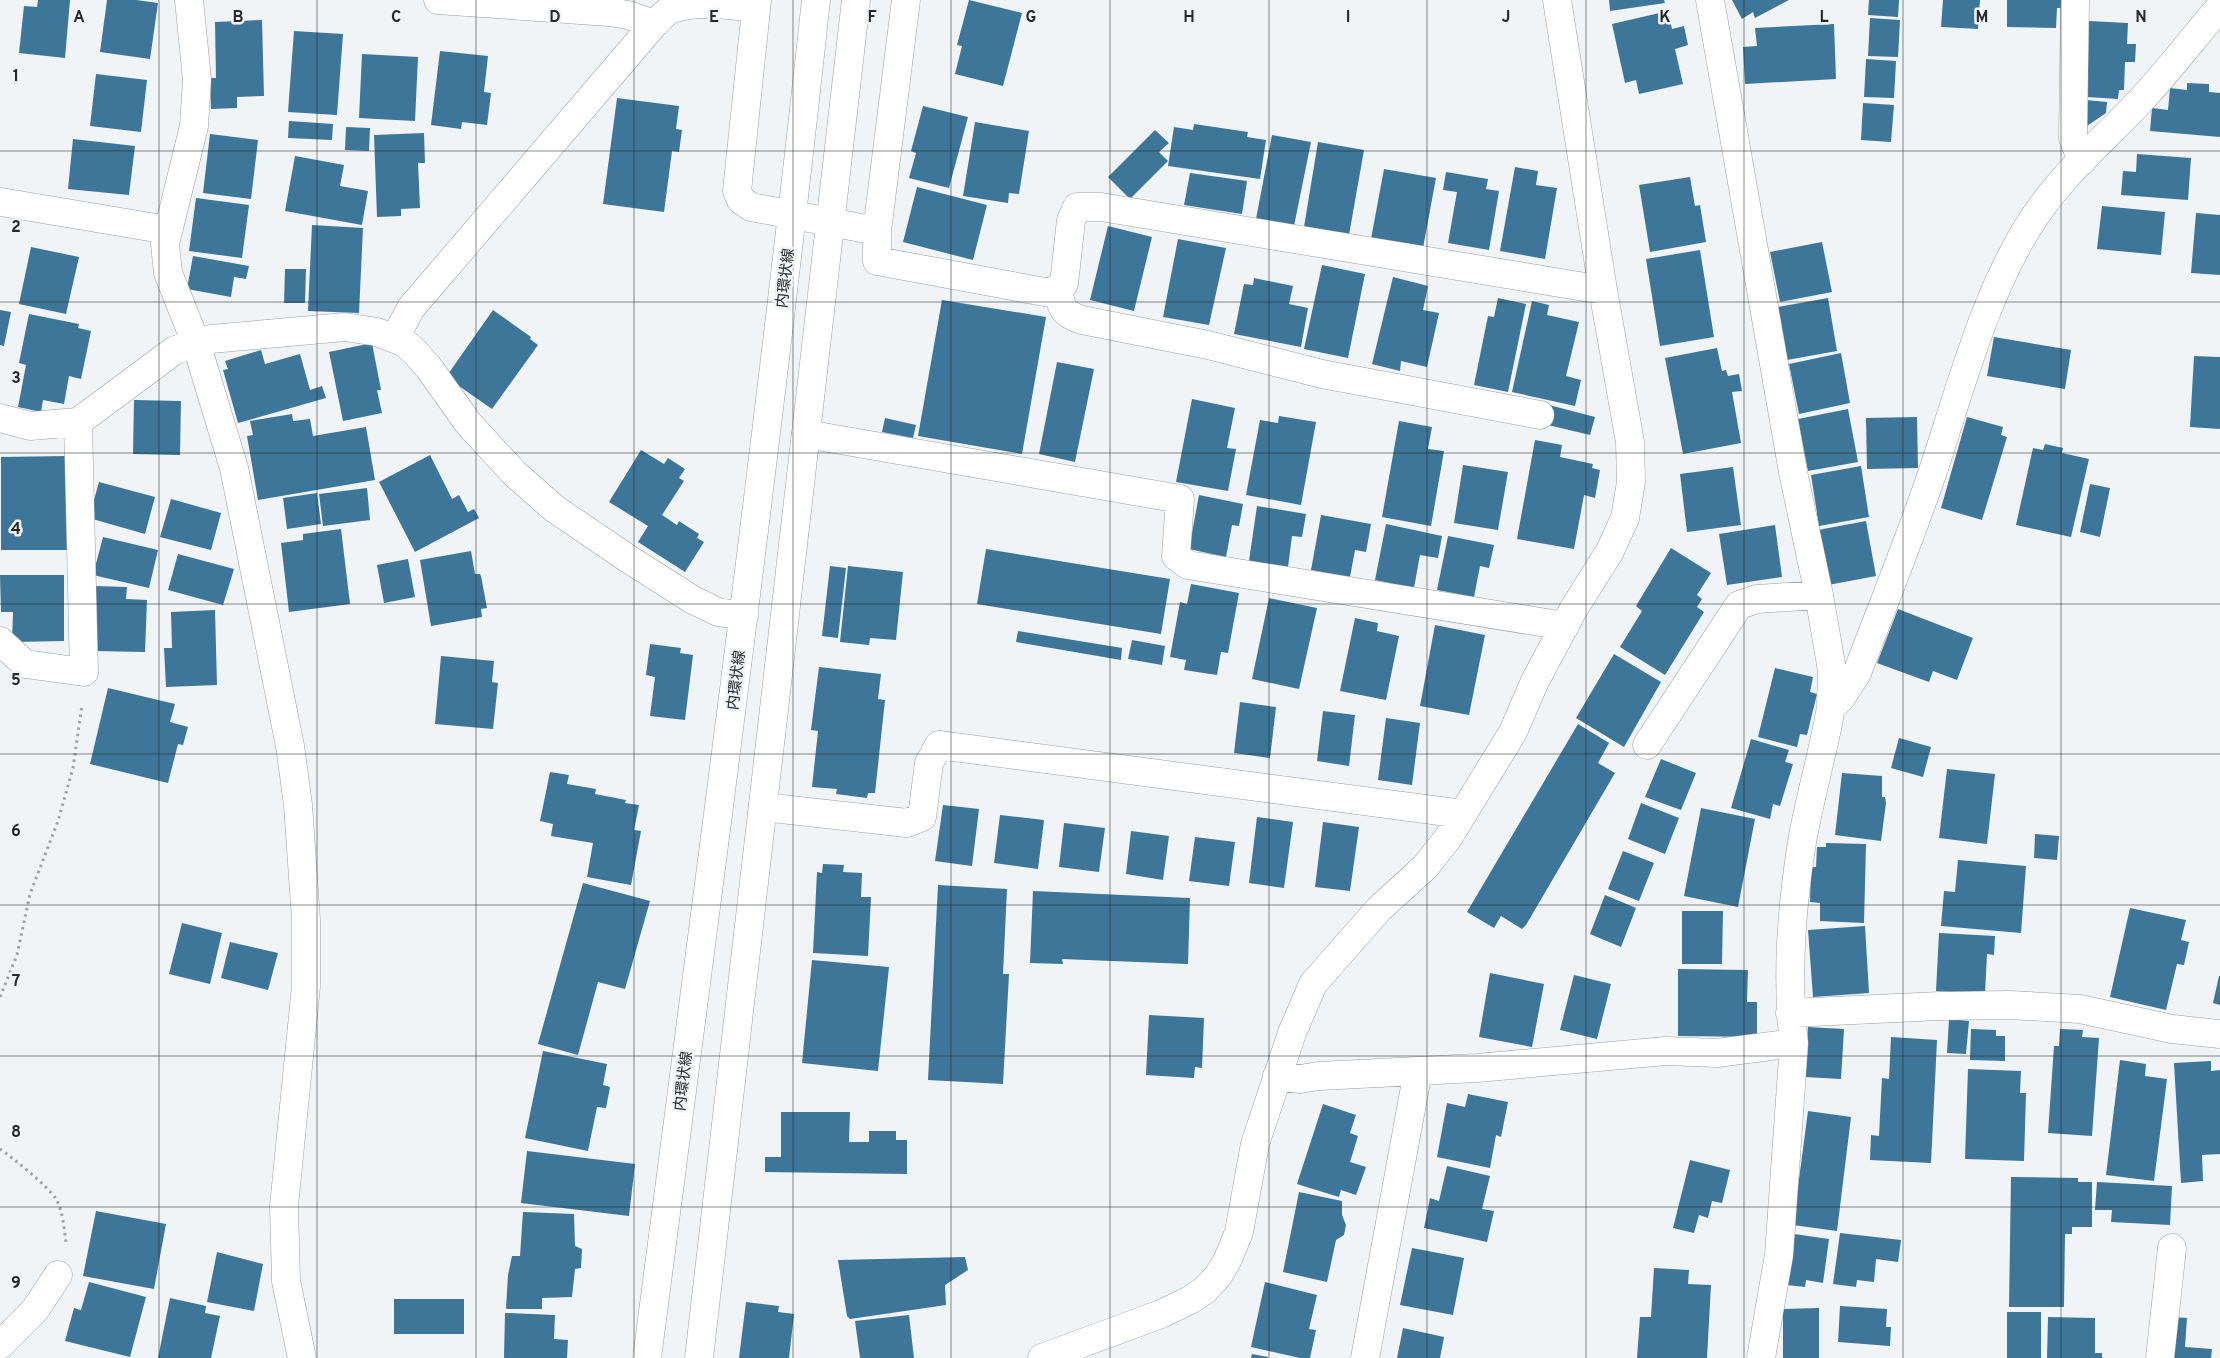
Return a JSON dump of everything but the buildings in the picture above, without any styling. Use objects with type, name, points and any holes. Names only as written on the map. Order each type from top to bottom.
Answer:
[{"type":"street","points":[[189,0],[197,79],[194,117],[168,230],[166,244],[168,273],[196,343],[234,468],[290,746],[298,805],[305,901],[306,986],[284,1206],[286,1281],[302,1358]]},
{"type":"street","points":[[438,0],[609,12],[628,15],[654,24]]},
{"type":"street","name":"内環状線","points":[[647,1358],[744,616],[816,0]]},
{"type":"street","points":[[699,1358],[856,0]]},
{"type":"street","points":[[906,0],[877,231],[878,260],[1050,293],[1064,284],[1071,220],[1077,207],[1101,208],[1603,290]]},
{"type":"street","points":[[1042,1358],[1161,1314],[1190,1300],[1205,1290],[1218,1276],[1227,1261],[1239,1232],[1255,1144],[1292,1033],[1313,984],[1379,909],[1425,867],[1448,838],[1513,732],[1535,681],[1618,535],[1625,518],[1631,482],[1630,442],[1603,290],[1558,0]]},
{"type":"street","points":[[1710,0],[1793,472],[1819,595],[1832,670],[1831,707],[1803,836],[1797,880],[1790,1013],[1794,1043],[1779,1255],[1761,1358]]},
{"type":"street","points":[[2075,0],[2073,138],[2082,161]]},
{"type":"street","points":[[395,338],[412,308],[654,24],[670,10],[682,4],[703,1],[757,4],[737,191],[741,200],[751,207],[877,231]]},
{"type":"street","points":[[1831,707],[1841,698],[1857,673],[1927,488],[1972,353],[2006,269],[2039,210],[2082,161],[2143,98],[2220,7]]},
{"type":"street","points":[[1,202],[168,230]]},
{"type":"street","points":[[1058,288],[1061,305],[1069,316],[1082,320],[1208,345],[1322,374],[1540,415]]},
{"type":"street","points":[[0,418],[30,426],[78,422],[175,350],[211,339],[345,327],[377,332],[405,343],[415,352],[430,368],[468,422],[515,474],[555,509],[693,600],[718,612],[744,616]]},
{"type":"street","points":[[0,641],[25,664],[84,672],[78,422]]},
{"type":"street","points":[[806,434],[1180,499],[1176,556],[1188,565],[1565,626]]},
{"type":"street","points":[[1647,745],[1739,604],[1757,599],[1819,595]]},
{"type":"street","points":[[763,807],[907,823],[922,817],[929,763],[939,745],[1463,814]]},
{"type":"street","points":[[1790,1013],[1940,1006],[2018,1005],[2080,1009],[2172,1030],[2220,1034]]},
{"type":"street","points":[[1277,1076],[1300,1079],[1319,1076],[1418,1071],[1666,1051],[1717,1054],[1794,1043]]},
{"type":"street","points":[[1365,1358],[1418,1071]]},
{"type":"street","points":[[2160,1358],[2172,1248]]},
{"type":"street","points":[[0,1345],[35,1310],[58,1276]]},
{"type":"path","points":[[0,996],[17,955],[30,894],[58,821],[72,768],[82,707],[84,672]]},
{"type":"path","points":[[0,1149],[16,1161],[56,1199],[63,1221],[66,1242],[64,1260],[58,1276]]}]
